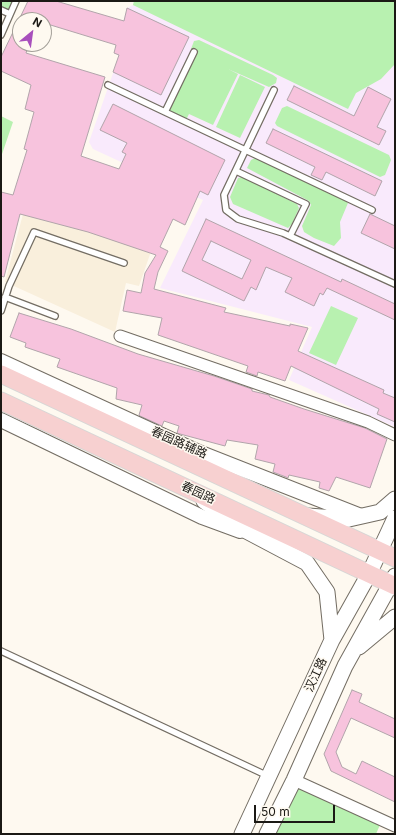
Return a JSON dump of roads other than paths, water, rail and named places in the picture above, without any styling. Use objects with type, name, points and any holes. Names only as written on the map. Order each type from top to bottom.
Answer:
[{"type":"main road","name":"春园路","points":[[1,374],[388,554]]},
{"type":"main road","name":"春园路","points":[[1,401],[369,574],[394,582]]},
{"type":"main road","points":[[189,490],[237,526],[307,563],[327,592],[332,640]]},
{"type":"main road","points":[[304,515],[349,519],[380,512],[395,498]]},
{"type":"main road","name":"汉江路","points":[[242,834],[332,640],[369,574],[388,554],[395,518]]},
{"type":"main road","name":"汉江路","points":[[267,834],[294,780],[352,653],[394,582]]},
{"type":"main road","points":[[352,653],[395,617]]},
{"type":"street","points":[[120,336],[368,422],[395,435]]},
{"type":"street","name":"春园路辅路","points":[[1,360],[201,453],[361,516]]},
{"type":"street","points":[[1,420],[202,517],[267,542]]},
{"type":"street","points":[[123,431],[167,438]]},
{"type":"street","points":[[294,780],[395,826]]},
{"type":"lane","points":[[1,35],[16,1]]},
{"type":"lane","points":[[1,10],[10,14]]},
{"type":"lane","points":[[165,112],[194,52]]},
{"type":"lane","points":[[108,85],[372,210]]},
{"type":"lane","points":[[274,90],[224,195],[226,210],[238,219],[290,236],[395,284]]},
{"type":"lane","points":[[236,171],[306,204],[290,236]]},
{"type":"lane","points":[[1,311],[5,298],[34,232],[124,263]]},
{"type":"lane","points":[[5,298],[55,316]]},
{"type":"lane","points":[[1,651],[269,776]]}]
